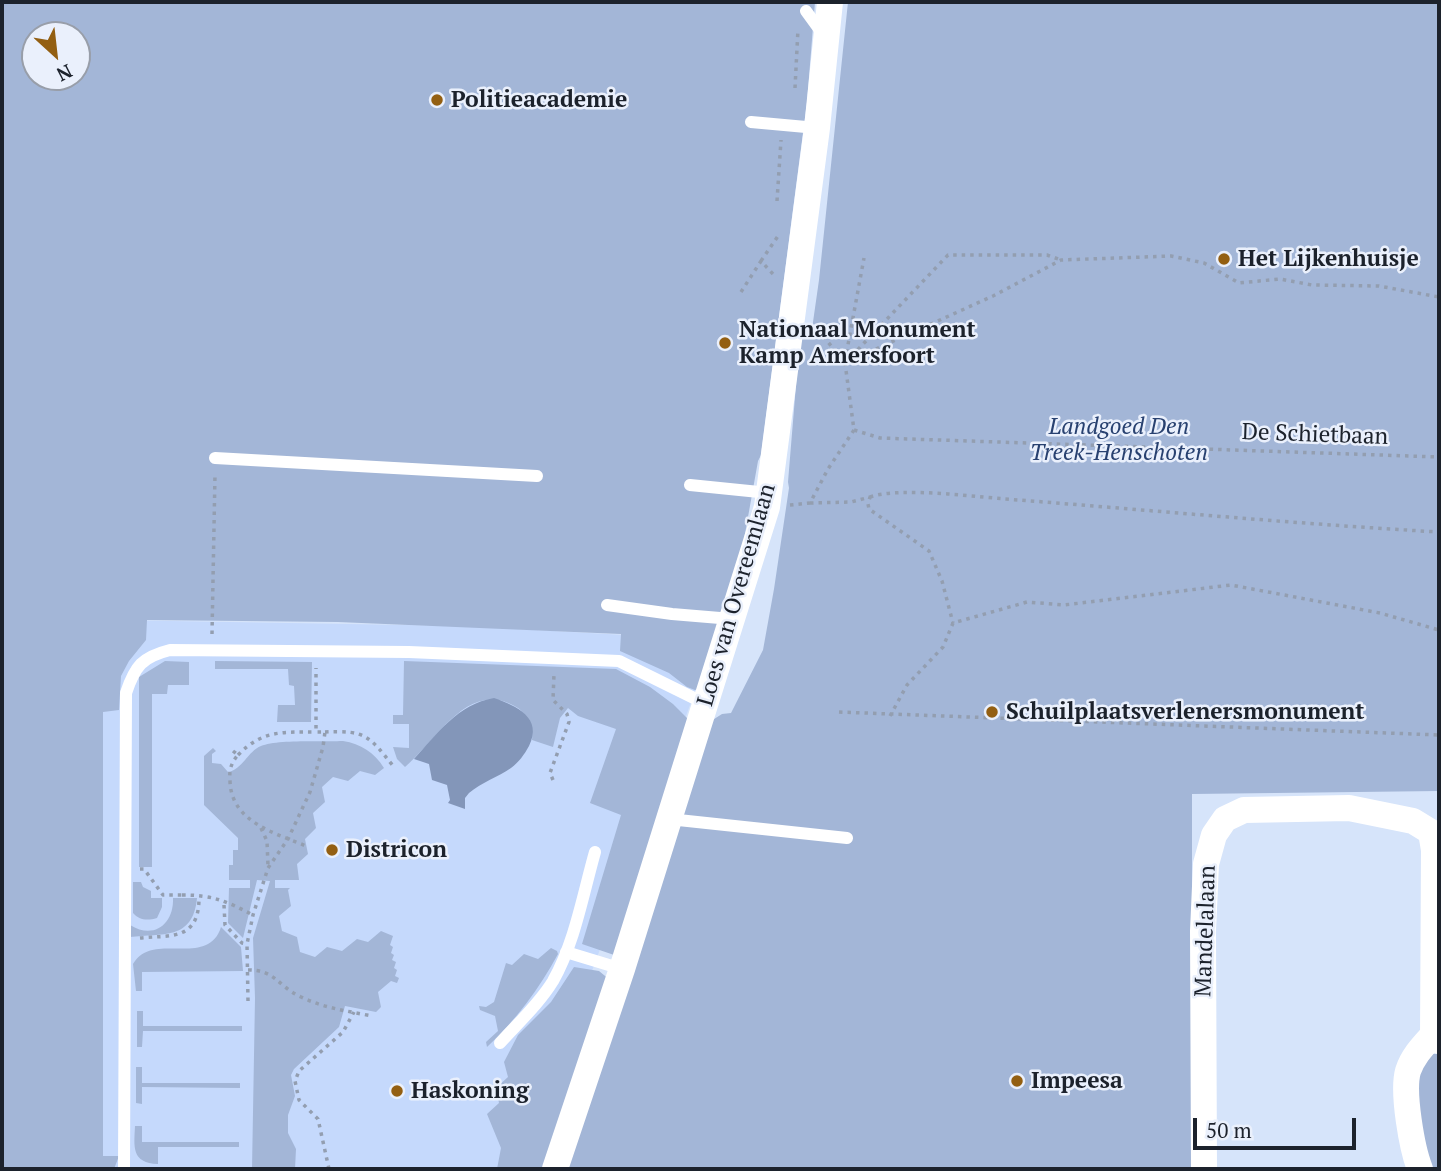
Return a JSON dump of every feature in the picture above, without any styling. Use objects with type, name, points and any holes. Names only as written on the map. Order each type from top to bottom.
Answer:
[{"type":"street","name":"Loes van Overeemlaan","points":[[555,1169],[622,969],[768,500],[817,128],[826,39],[818,6]]},
{"type":"street","name":"Mandelalaan","points":[[1204,1169],[1203,931],[1206,864],[1213,835],[1225,819],[1244,810],[1349,808],[1413,821],[1431,832],[1434,850],[1436,1038],[1416,1054],[1407,1074],[1409,1122],[1415,1158],[1420,1169]]},
{"type":"lane","points":[[751,122],[817,128]]},
{"type":"lane","points":[[215,458],[537,476]]},
{"type":"lane","points":[[690,485],[768,500]]},
{"type":"lane","points":[[607,606],[732,619]]},
{"type":"lane","points":[[124,1169],[126,694],[133,672],[150,655],[170,650],[212,649],[409,652],[619,661],[706,704]]},
{"type":"lane","points":[[669,819],[847,838]]},
{"type":"lane","points":[[500,1043],[529,1012],[552,981],[566,952],[595,852]]},
{"type":"lane","points":[[566,952],[622,969]]},
{"type":"path","points":[[777,201],[782,125]]},
{"type":"path","points":[[845,363],[948,255],[1047,256],[1061,260],[1171,256],[1204,263],[1239,282],[1280,279],[1312,285],[1379,286],[1439,297]]},
{"type":"path","points":[[810,503],[828,469],[854,430],[845,363],[864,258]]},
{"type":"path","points":[[845,363],[993,296],[1061,260]]},
{"type":"path","points":[[741,292],[761,261],[845,363]]},
{"type":"path","name":"De Schietbaan","points":[[854,430],[880,438],[1439,457]]},
{"type":"path","points":[[212,649],[215,458]]},
{"type":"path","points":[[768,500],[851,502],[882,493],[940,494],[1439,532]]},
{"type":"path","points":[[870,497],[869,509],[929,551],[942,581],[953,622],[943,647],[907,685],[890,716]]},
{"type":"path","points":[[953,622],[1027,602],[1064,605],[1231,585],[1380,613],[1439,630]]},
{"type":"path","points":[[315,651],[316,733]]},
{"type":"path","points":[[553,780],[550,773],[569,722],[567,714],[553,700],[555,658]]},
{"type":"path","points":[[839,712],[1439,735]]},
{"type":"path","points":[[306,846],[261,828],[241,812],[231,793],[230,769],[238,755],[259,738],[270,734],[351,731],[362,734],[373,743],[394,767]]},
{"type":"path","points":[[248,1001],[247,944],[253,915],[268,868],[288,839],[310,792],[325,732]]},
{"type":"path","points":[[233,751],[238,755]]},
{"type":"path","points":[[261,828],[267,841],[268,868]]},
{"type":"path","points":[[136,869],[144,869],[163,895],[208,895],[229,902],[253,915]]},
{"type":"path","points":[[124,941],[166,938],[179,934],[192,923],[200,898]]},
{"type":"path","points":[[225,905],[225,925],[242,943],[247,944]]},
{"type":"path","points":[[247,970],[263,970],[286,989],[323,1006],[372,1016]]},
{"type":"path","points":[[329,1169],[318,1119],[299,1100],[295,1081],[299,1072],[343,1032],[354,1012]]},
{"type":"shaded area","points":[[111,620],[465,626],[714,640],[519,1169],[103,1169],[99,686]]},
{"type":"shaded area","points":[[494,698],[525,714],[533,728],[532,736],[529,746],[514,766],[469,793],[465,798],[465,809],[448,803],[450,800],[447,785],[432,780],[429,764],[414,759],[459,713],[481,701]]},
{"type":"green space","points":[[2,2],[815,2],[807,102],[761,455],[726,640],[701,688],[695,690],[687,687],[669,673],[620,651],[621,634],[338,622],[147,620],[146,640],[121,676],[119,710],[103,712],[103,1156],[119,1156],[114,1169],[2,1169]]},
{"type":"green space","name":"Landgoed Den Treek-Henschoten","points":[[848,2],[1439,2],[1439,791],[1192,794],[1192,1169],[567,1169],[711,721],[722,714],[731,713],[763,650],[789,488],[801,324],[811,336],[819,280]]},
{"type":"green space","points":[[165,661],[189,662],[189,685],[168,685],[167,694],[152,694],[152,867],[139,867],[139,677]]},
{"type":"green space","points":[[215,661],[312,662],[311,722],[277,722],[278,705],[295,705],[294,686],[289,685],[288,669],[215,669]]},
{"type":"green space","points":[[404,661],[616,669],[650,687],[688,719],[617,956],[582,944],[621,815],[590,803],[616,729],[578,716],[568,708],[560,718],[553,747],[532,740],[529,722],[518,708],[500,700],[484,700],[456,715],[405,767],[397,759],[393,747],[409,748],[409,724],[393,724],[393,715],[403,715]]},
{"type":"green space","points":[[343,741],[366,750],[376,757],[384,768],[375,775],[360,771],[348,781],[333,777],[322,787],[325,802],[313,813],[316,828],[305,839],[308,854],[297,864],[299,880],[275,880],[275,888],[290,888],[288,890],[291,906],[279,916],[282,931],[297,937],[300,952],[315,957],[327,947],[342,951],[357,939],[368,942],[381,931],[393,936],[390,945],[393,947],[392,960],[396,962],[395,976],[399,978],[397,983],[391,981],[378,992],[381,1007],[376,1012],[345,1006],[339,1027],[294,1069],[291,1075],[295,1096],[288,1115],[288,1133],[296,1149],[295,1169],[252,1169],[255,998],[253,938],[270,881],[257,880],[243,938],[228,923],[229,888],[250,888],[250,880],[229,880],[229,865],[233,865],[233,850],[238,850],[238,838],[204,805],[204,756],[213,748],[216,751],[212,754],[212,763],[221,764],[228,772],[237,768],[256,748],[268,744]]},
{"type":"green space","points":[[133,882],[141,882],[143,887],[151,891],[151,898],[162,898],[162,907],[157,918],[144,919],[133,913]]},
{"type":"green space","points":[[173,898],[197,898],[189,922],[174,932],[130,937],[130,925],[147,931],[161,927],[170,915]]},
{"type":"green space","points":[[221,927],[241,947],[243,971],[142,972],[142,991],[136,991],[133,964],[142,954],[166,948],[204,946],[214,939]]},
{"type":"green space","points":[[551,948],[558,954],[543,979],[517,1015],[487,1047],[486,1042],[498,1031],[495,1016],[480,1010],[479,1006],[486,1007],[494,1002],[506,963],[512,965],[524,954],[538,959]]},
{"type":"green space","points":[[574,967],[599,971],[610,980],[547,1169],[497,1169],[501,1148],[487,1114],[499,1103],[496,1088],[508,1077],[504,1062],[518,1035],[551,1002]]},
{"type":"green space","points":[[137,1011],[143,1011],[143,1026],[242,1026],[242,1031],[143,1031],[142,1047],[137,1047]]},
{"type":"green space","points":[[1428,1054],[1439,1054],[1439,1169],[1427,1169],[1417,1137],[1418,1062]]},
{"type":"green space","points":[[136,1067],[142,1067],[142,1083],[240,1083],[240,1088],[142,1087],[142,1104],[136,1103]]},
{"type":"green space","points":[[135,1126],[142,1126],[142,1142],[239,1142],[239,1147],[158,1147],[158,1164],[149,1163],[143,1161],[136,1152]]},
{"type":"place","name":"Politieacademie","points":[[437,100]]},
{"type":"place","name":"Het Lijkenhuisje","points":[[1224,259]]},
{"type":"place","name":"Nationaal Monument Kamp Amersfoort","points":[[725,343]]},
{"type":"place","name":"Schuilplaatsverlenersmonument","points":[[992,712]]},
{"type":"place","name":"Districon","points":[[332,850]]},
{"type":"place","name":"Impeesa","points":[[1017,1081]]},
{"type":"place","name":"Haskoning","points":[[397,1091]]}]
